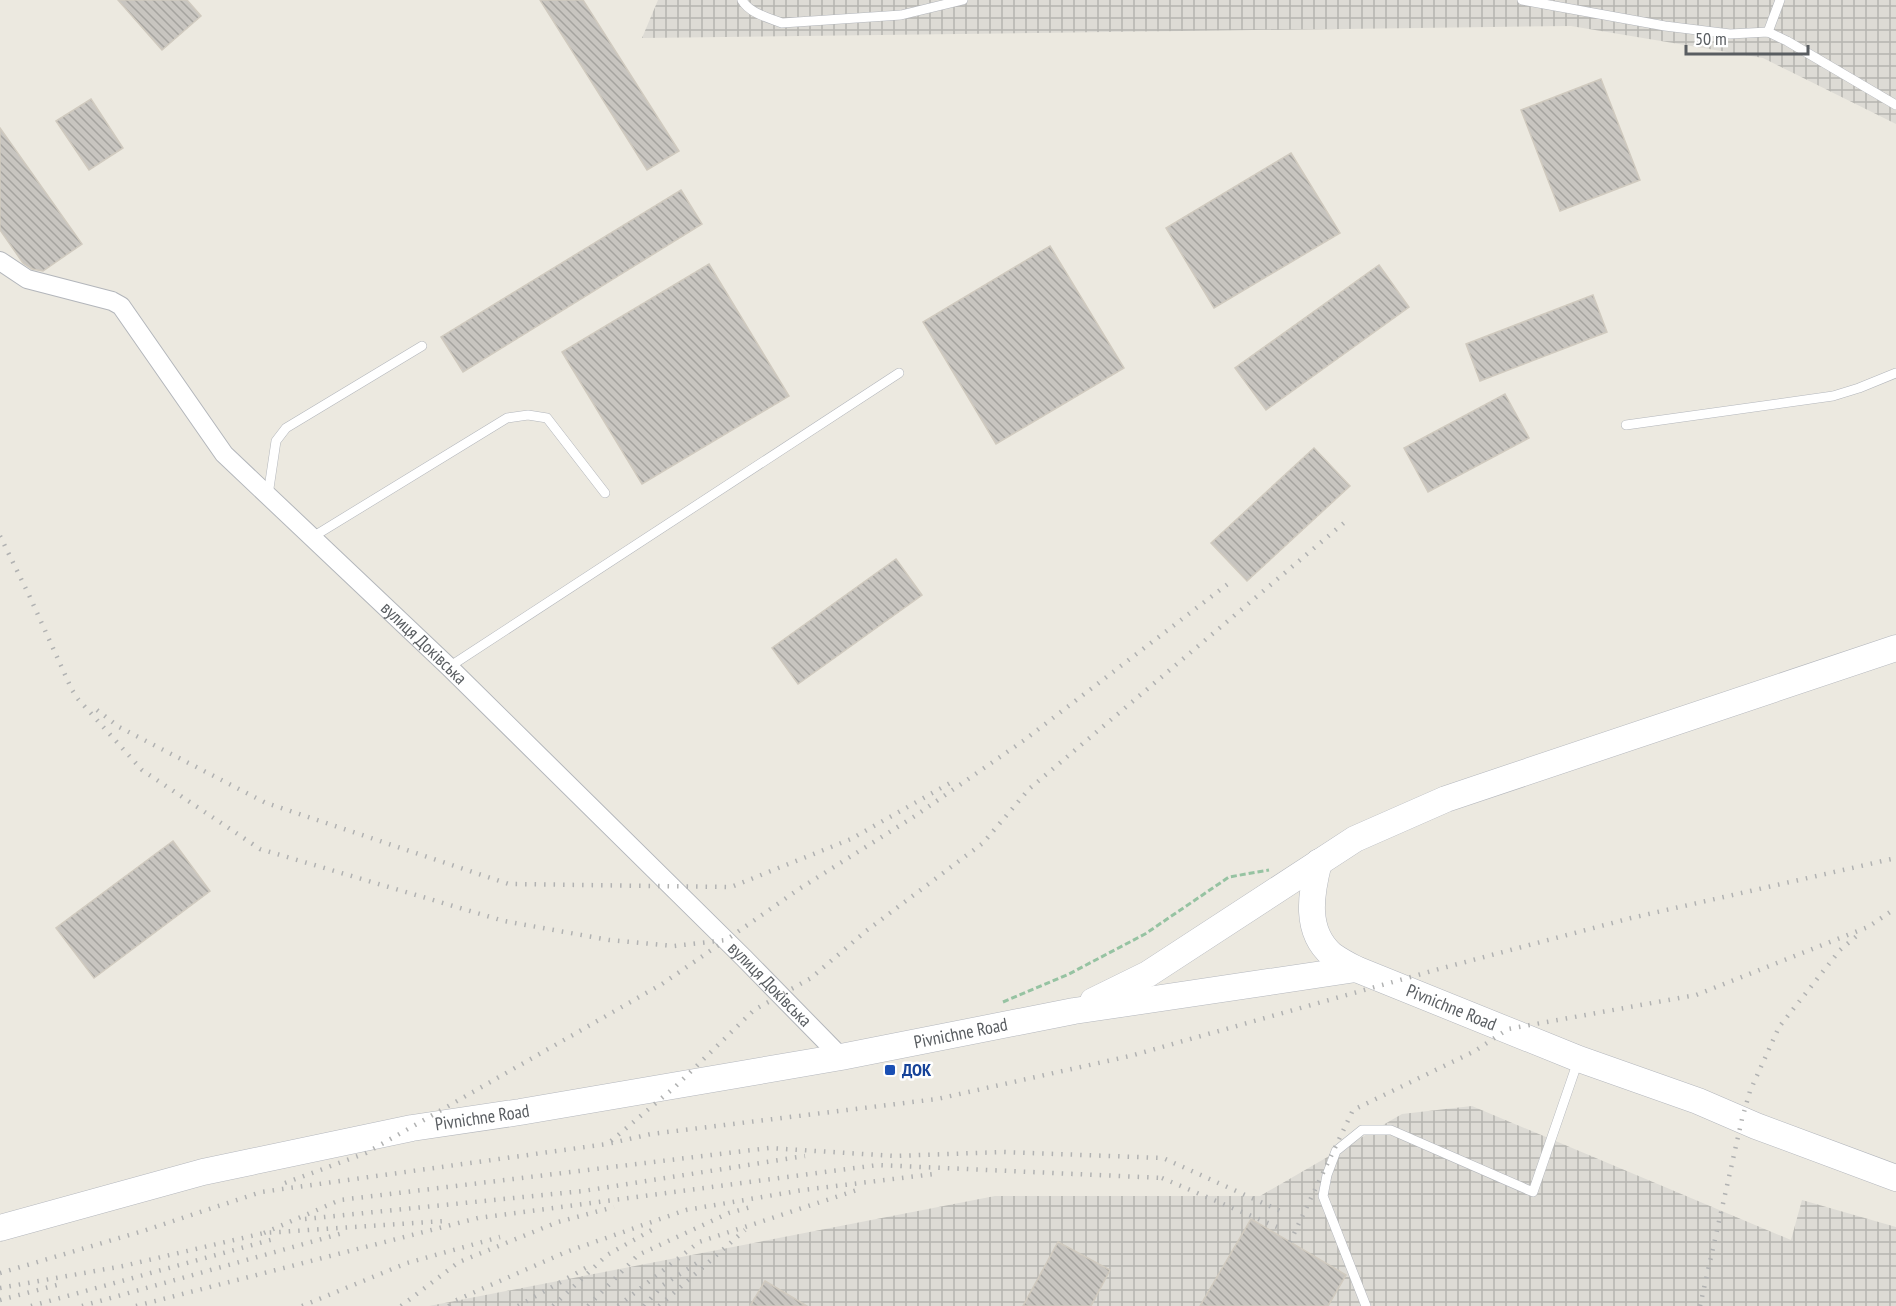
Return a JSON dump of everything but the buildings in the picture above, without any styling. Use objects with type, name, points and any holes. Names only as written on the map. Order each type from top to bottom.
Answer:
[{"type":"main road","points":[[1074,1011],[1148,974],[1355,839],[1446,799],[1896,648]]},
{"type":"main road","points":[[1319,862],[1311,892],[1311,910],[1317,935],[1331,954],[1356,969]]},
{"type":"main road","name":"Pivnichne Road","points":[[0,1228],[203,1172],[412,1128],[841,1057],[1074,1011],[1356,969],[1579,1059],[1698,1101],[1756,1126],[1896,1178]]},
{"type":"street","name":"вулиця Доківська","points":[[0,261],[27,279],[112,301],[121,306],[224,454],[449,667],[841,1057]]},
{"type":"lane","points":[[744,0],[746,6],[782,22],[901,15],[963,0]]},
{"type":"lane","points":[[1522,0],[1676,27],[1730,34],[1768,32],[1788,41],[1896,105]]},
{"type":"lane","points":[[1768,32],[1780,0]]},
{"type":"lane","points":[[268,495],[276,441],[286,428],[422,346]]},
{"type":"lane","points":[[449,667],[899,373]]},
{"type":"lane","points":[[1626,425],[1833,396],[1896,373]]},
{"type":"lane","points":[[311,538],[507,418],[528,415],[547,418],[605,493]]},
{"type":"lane","points":[[1366,1306],[1323,1196],[1327,1174],[1336,1151],[1362,1130],[1391,1130],[1533,1192],[1579,1059]]},
{"type":"path","points":[[996,1006],[1069,974],[1145,934],[1229,877],[1270,870]]},
{"type":"shaded area","points":[[658,0],[1896,0],[1896,124],[1763,58],[1571,26],[642,38]]},
{"type":"shaded area","points":[[1472,1106],[1791,1240],[1802,1200],[1896,1227],[1896,1306],[429,1306],[995,1196],[1260,1196],[1402,1114]]},
{"type":"railway","points":[[611,1141],[676,1086],[754,1010],[811,978],[866,931],[983,843],[1029,789],[1345,522]]},
{"type":"railway","points":[[0,536],[78,699],[142,770],[260,849],[504,921],[609,940],[674,946],[726,940],[799,889],[915,816],[1023,741],[1233,580]]},
{"type":"railway","points":[[97,710],[119,727],[266,803],[509,884],[731,887],[851,839],[950,783]]},
{"type":"railway","points":[[0,1273],[143,1231],[261,1192],[607,1144],[651,1134],[937,1099],[1130,1056],[1439,969],[1631,918],[1896,858]]},
{"type":"railway","points":[[1290,1242],[1353,1110],[1475,1051],[1508,1029],[1696,995],[1868,927],[1896,908]]},
{"type":"railway","points":[[1700,1306],[1750,1091],[1779,1027],[1840,950],[1859,934]]},
{"type":"railway","points":[[285,1183],[366,1153],[662,984],[723,942]]},
{"type":"railway","points":[[264,1233],[340,1200],[769,1148],[895,1156],[1003,1152],[1163,1158],[1285,1213]]},
{"type":"railway","points":[[305,1219],[583,1191],[805,1156]]},
{"type":"railway","points":[[136,1306],[478,1218],[878,1165],[1163,1178]]},
{"type":"railway","points":[[449,1306],[452,1302],[566,1252],[686,1210],[803,1190],[934,1174]]},
{"type":"railway","points":[[1162,1178],[1282,1229]]},
{"type":"railway","points":[[618,1306],[699,1242],[860,1189]]},
{"type":"railway","points":[[401,1306],[459,1262],[558,1222],[614,1207]]},
{"type":"railway","points":[[588,1306],[638,1255],[729,1213],[751,1207]]},
{"type":"railway","points":[[0,1288],[123,1266],[264,1233],[444,1221]]},
{"type":"railway","points":[[553,1306],[607,1255],[657,1227]]},
{"type":"railway","points":[[659,1306],[745,1230]]},
{"type":"railway","points":[[82,1306],[343,1233]]},
{"type":"railway","points":[[302,1306],[407,1263],[500,1237]]},
{"type":"railway","points":[[31,1306],[274,1239]]},
{"type":"railway","points":[[644,1306],[663,1285],[700,1261]]},
{"type":"railway","points":[[518,1306],[589,1266]]},
{"type":"railway","points":[[0,1300],[57,1285]]},
{"type":"place","name":"ДОК","points":[[890,1070]]}]
